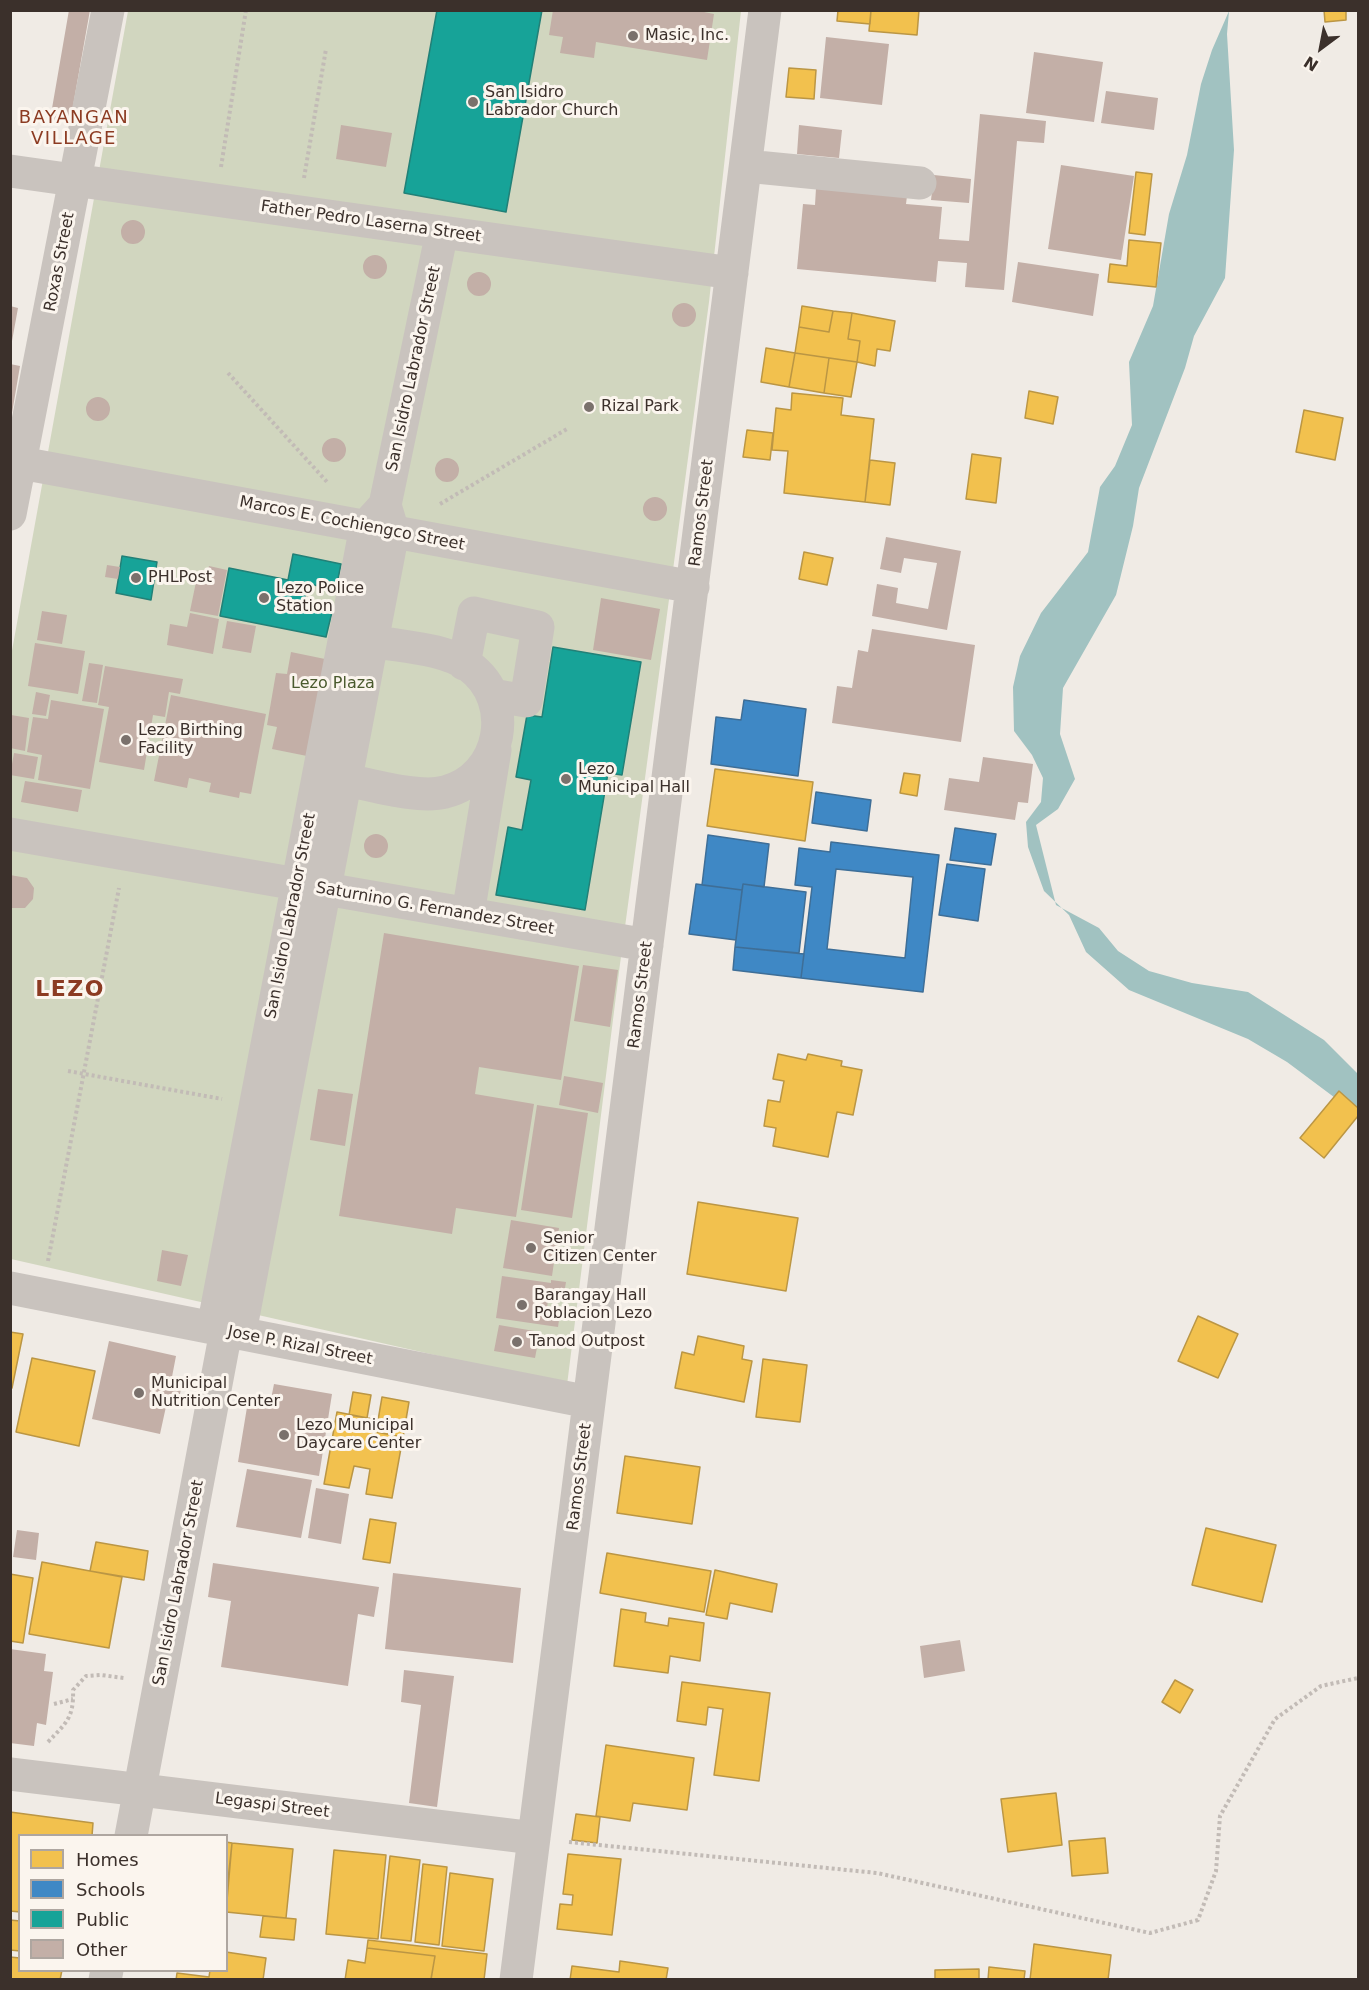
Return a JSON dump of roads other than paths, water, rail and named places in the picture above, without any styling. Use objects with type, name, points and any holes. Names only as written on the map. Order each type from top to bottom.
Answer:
[{"type":"street","name":"Roxas Street","points":[[10,514],[16,462],[76,180],[108,10]]},
{"type":"street","name":"Ramos Street","points":[[516,1980],[765,10]]},
{"type":"street","points":[[746,166],[920,183]]},
{"type":"street","name":"Father Pedro Laserna Street","points":[[10,171],[732,273]]},
{"type":"street","name":"San Isidro Labrador Street","points":[[226,1331],[243,1317],[311,887],[382,521],[442,232]]},
{"type":"street","name":"Marcos E. Cochiengco Street","points":[[16,462],[382,521],[693,587]]},
{"type":"street","name":"San Isidro Labrador Street","points":[[131,1834],[226,1331],[216,1312],[255,1106],[311,887],[346,780],[372,641],[382,521]]},
{"type":"street","points":[[464,663],[474,613],[538,627],[526,701],[492,695]]},
{"type":"street","points":[[372,641],[448,656],[464,663],[481,677],[497,706],[499,727],[468,914]]},
{"type":"street","points":[[346,780],[422,793],[445,792],[466,783],[484,769],[495,748]]},
{"type":"street","name":"Saturnino G. Fernandez Street","points":[[10,834],[647,945]]},
{"type":"street","name":"Jose P. Rizal Street","points":[[10,1288],[589,1402]]},
{"type":"street","name":"Legaspi Street","points":[[10,1774],[534,1838]]},
{"type":"water","points":[[1229,11],[1227,34],[1234,150],[1225,278],[1194,336],[1185,368],[1139,488],[1133,526],[1116,595],[1063,688],[1060,734],[1075,779],[1058,809],[1036,825],[1055,902],[1044,891],[1028,847],[1026,822],[1041,802],[1043,778],[1032,755],[1014,731],[1013,687],[1020,656],[1041,613],[1088,552],[1100,487],[1115,466],[1132,425],[1129,362],[1153,306],[1169,214],[1187,155],[1201,84],[1212,50]]},
{"type":"water","points":[[1062,908],[1099,928],[1118,951],[1149,971],[1192,983],[1248,992],[1324,1040],[1358,1074],[1358,1115],[1287,1062],[1248,1039],[1129,990],[1086,952],[1069,915]]},
{"type":"place","name":"Masic, Inc.","points":[[633,36]]},
{"type":"place","name":"San Isidro Labrador Church","points":[[473,102]]},
{"type":"place","name":"Rizal Park","points":[[589,407]]},
{"type":"place","name":"PHLPost","points":[[136,578]]},
{"type":"place","name":"Lezo Police Station","points":[[264,598]]},
{"type":"place","name":"Lezo Birthing Facility","points":[[126,740]]},
{"type":"place","name":"Lezo Municipal Hall","points":[[566,779]]},
{"type":"place","name":"Senior Citizen Center","points":[[531,1248]]},
{"type":"place","name":"Barangay Hall Poblacion Lezo","points":[[522,1305]]},
{"type":"place","name":"Tanod Outpost","points":[[517,1342]]},
{"type":"place","name":"Municipal Nutrition Center","points":[[139,1393]]},
{"type":"place","name":"Lezo Municipal Daycare Center","points":[[284,1435]]},
{"type":"district","name":"BAYANGAN VILLAGE","points":[[74,128]]},
{"type":"district","name":"LEZO","points":[[70,990]]},
{"type":"park label","name":"Lezo Plaza","points":[[333,684]]}]
